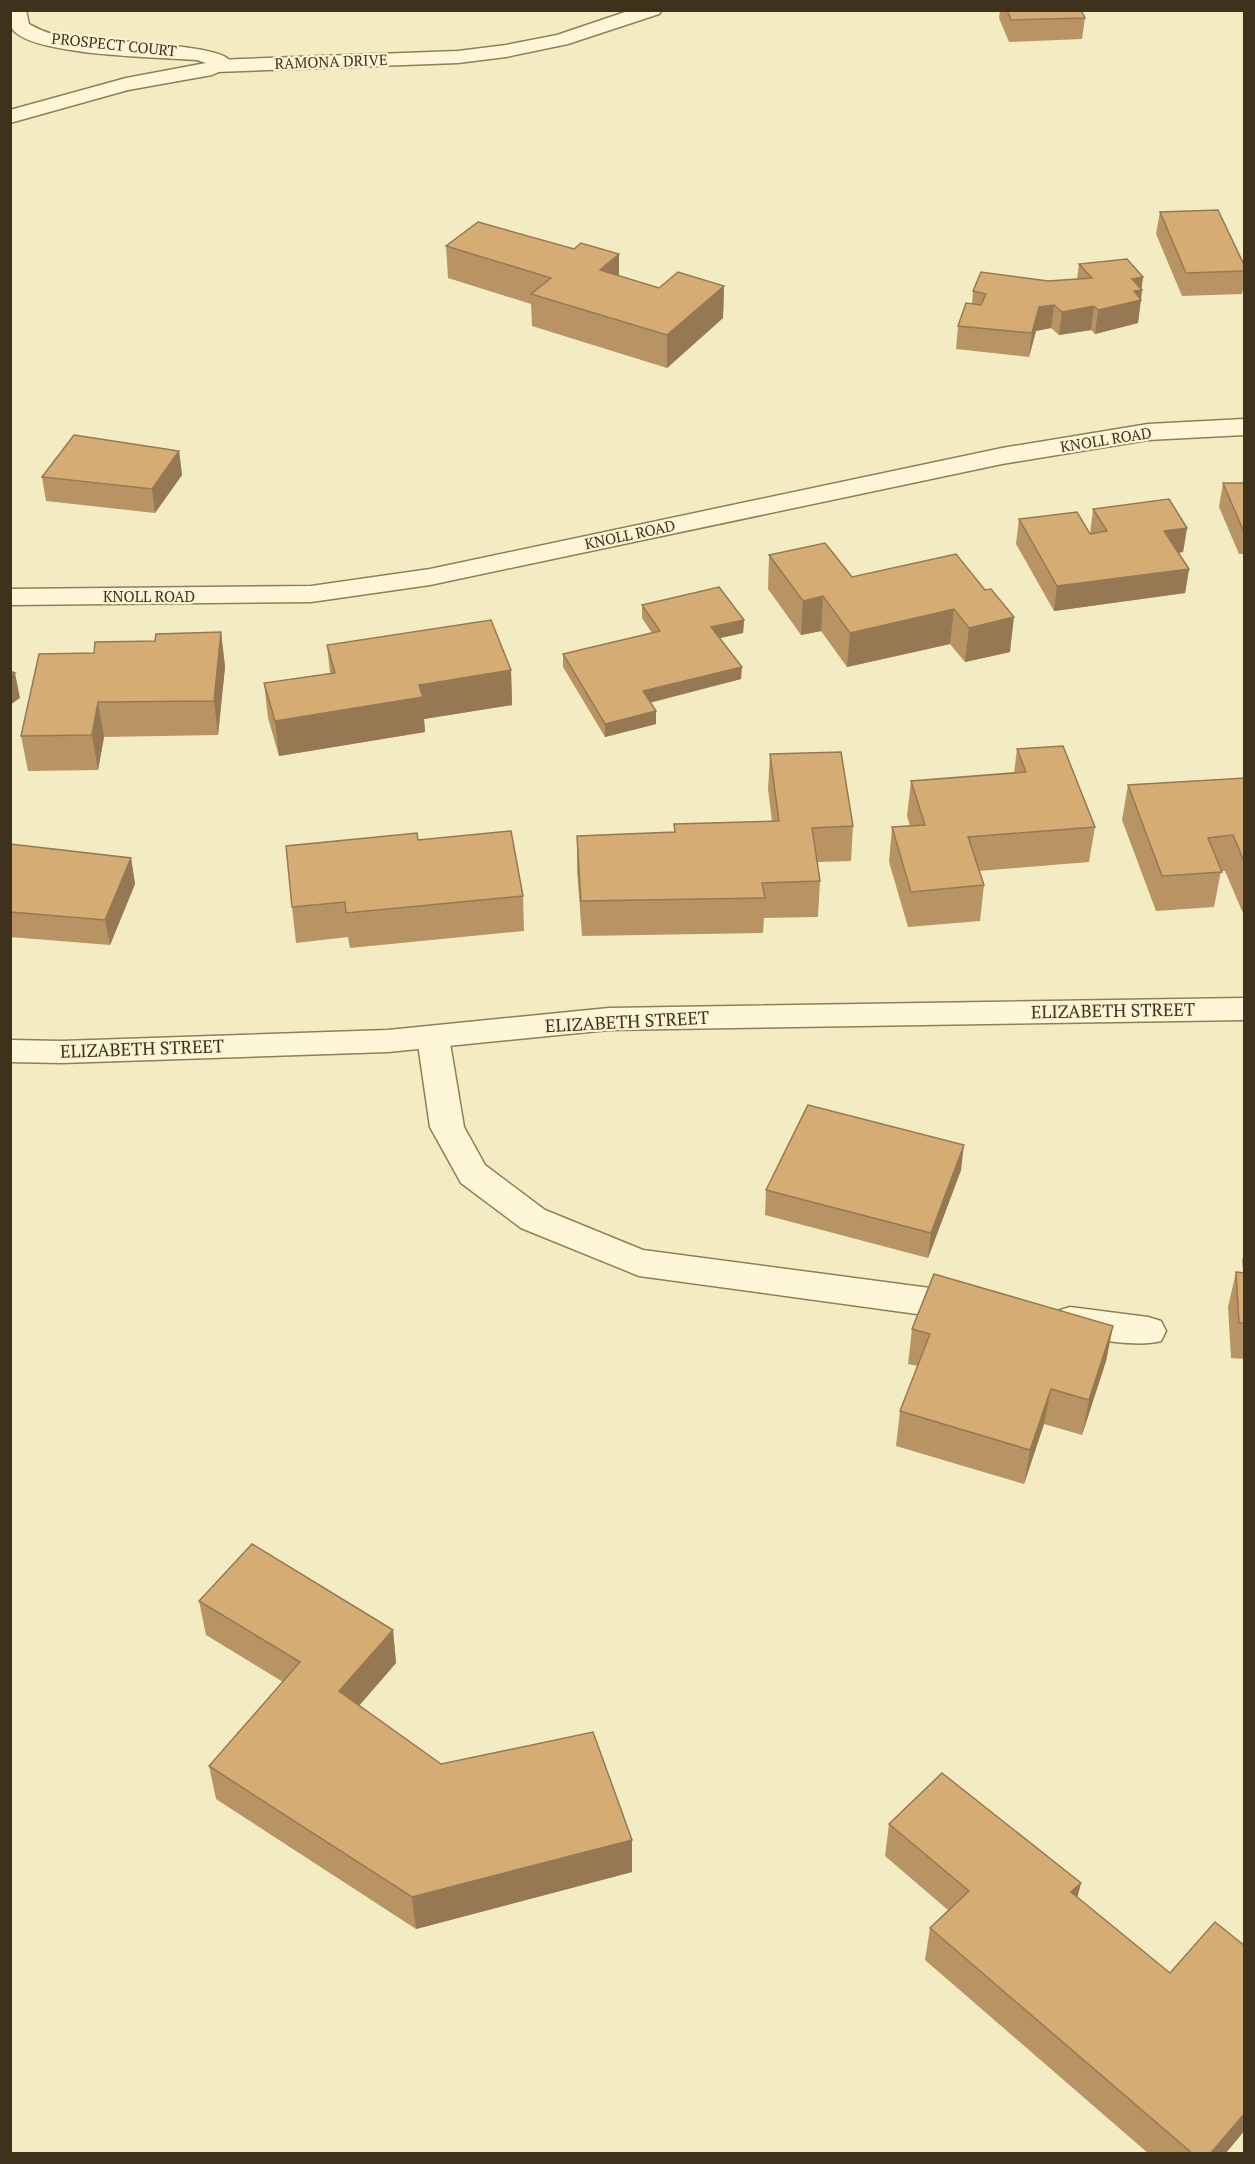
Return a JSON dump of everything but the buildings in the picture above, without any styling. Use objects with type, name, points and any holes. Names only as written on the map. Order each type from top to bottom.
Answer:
[{"type":"street","name":"PROSPECT COURT","points":[[16,10],[22,28],[36,36],[60,42],[199,54],[219,60],[216,66]]},
{"type":"street","name":"RAMONA DRIVE","points":[[10,117],[126,84],[189,74],[216,66],[402,60],[477,55],[561,40],[652,10]]},
{"type":"street","name":"KNOLL ROAD","points":[[10,597],[311,594],[368,587],[453,572],[1002,456],[1148,432],[1245,427]]},
{"type":"street","name":"ELIZABETH STREET","points":[[10,1051],[62,1052],[388,1041],[609,1019],[1245,1009]]},
{"type":"street","points":[[433,1037],[447,1127],[473,1174],[532,1219],[639,1263],[994,1311]]},
{"type":"street","points":[[1042,1317],[1148,1331]]}]
